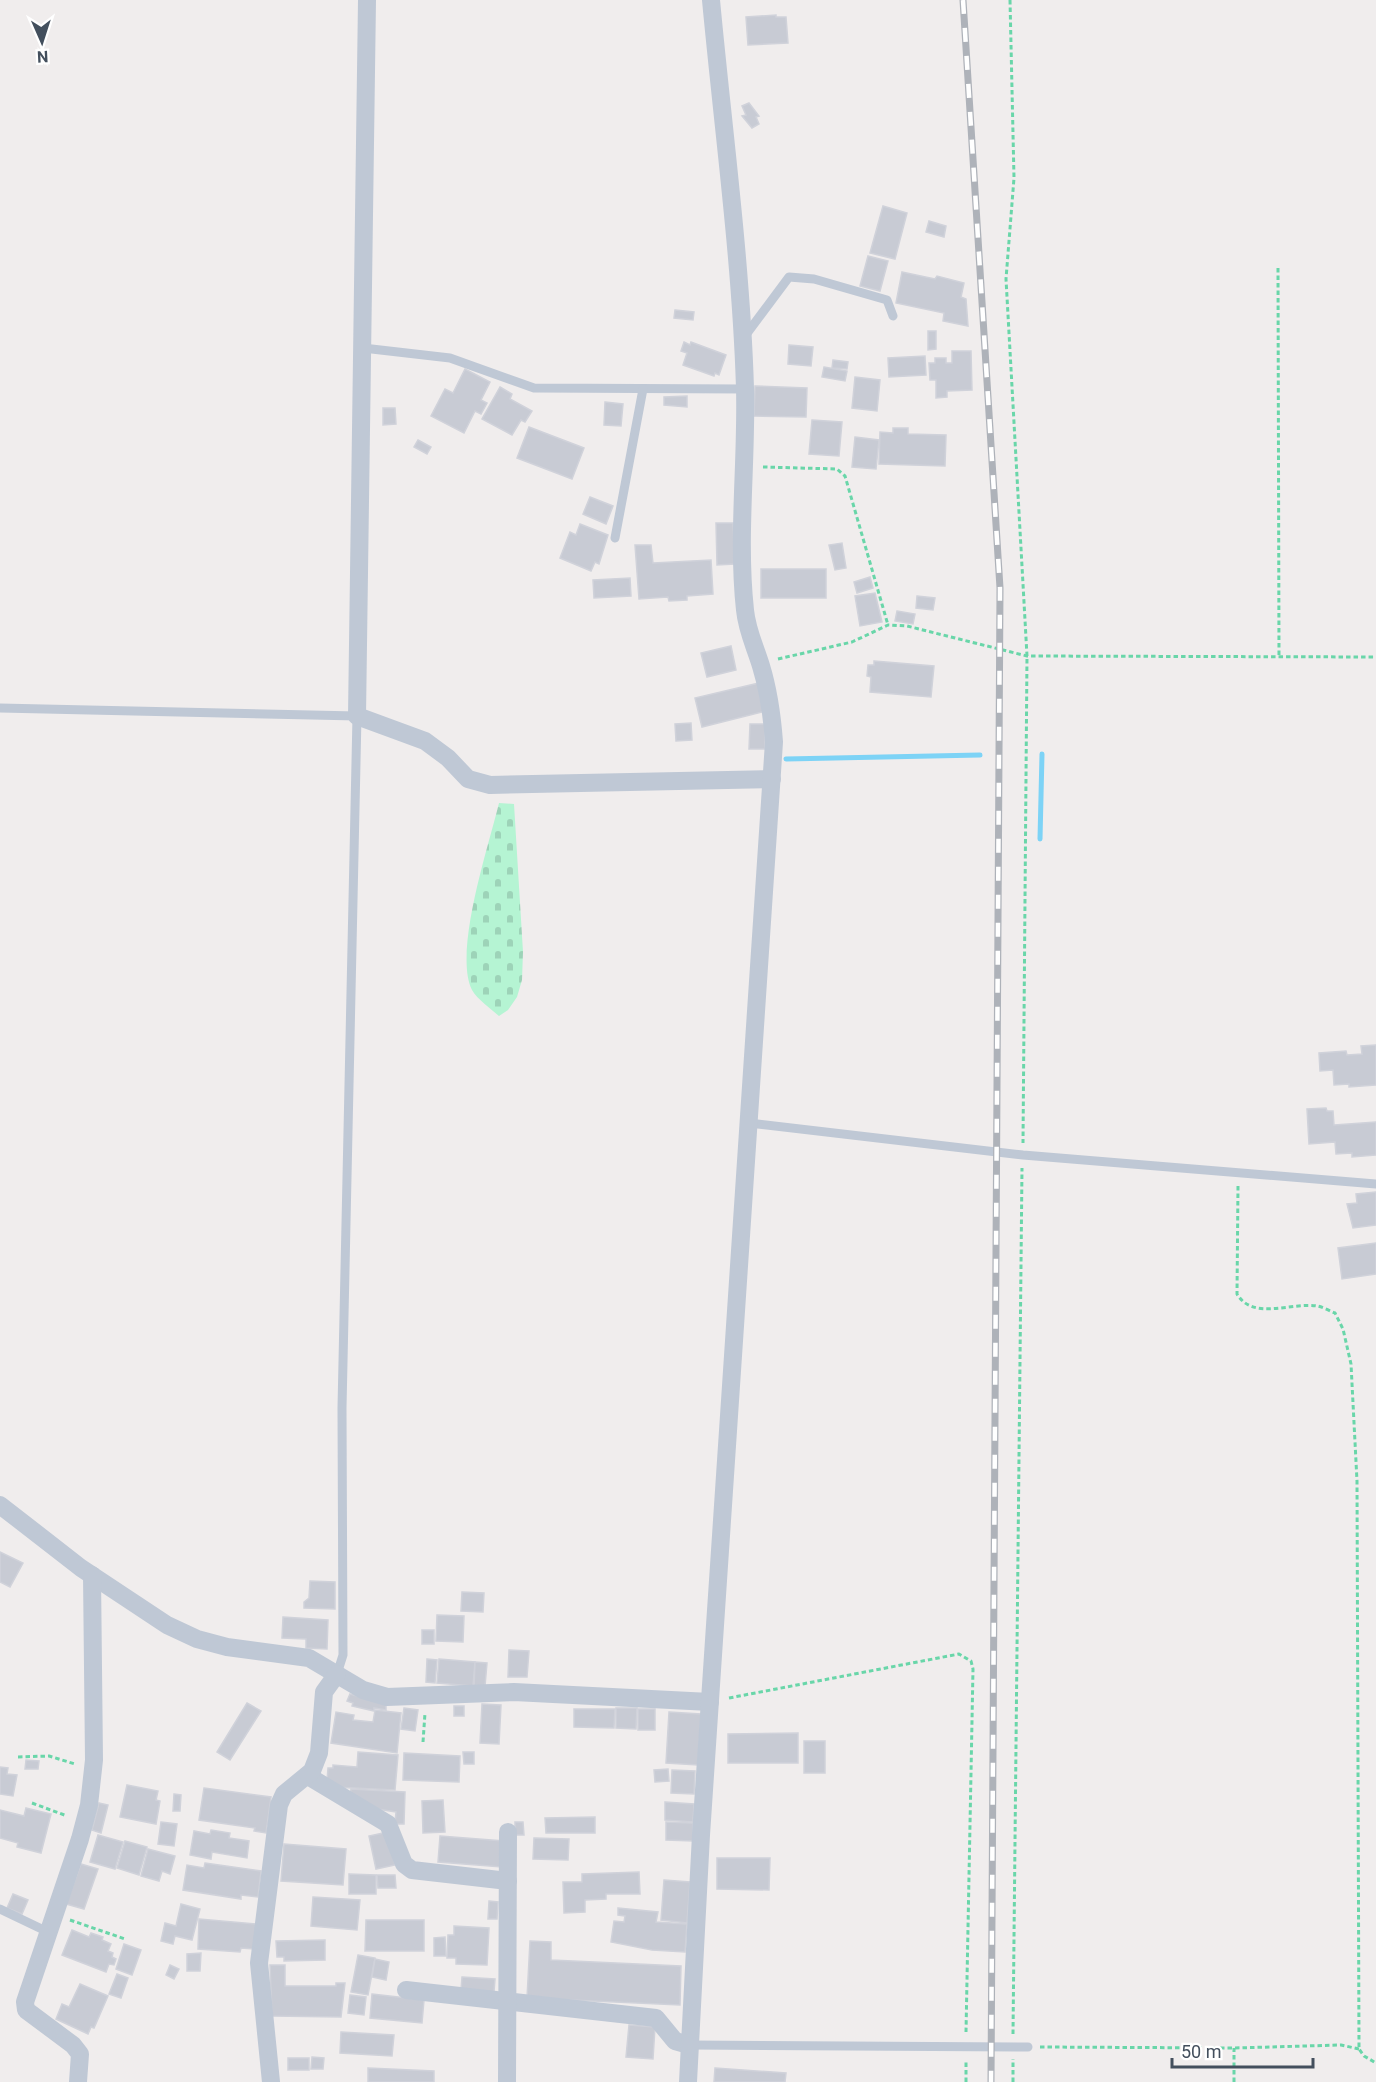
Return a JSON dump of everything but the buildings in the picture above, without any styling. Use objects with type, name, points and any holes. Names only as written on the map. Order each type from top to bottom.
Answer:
[{"type":"street","points":[[367,0],[357,716],[425,741],[448,758],[468,779],[490,785],[772,779]]},
{"type":"street","points":[[688,2082],[710,1702],[772,779],[772,704],[748,633],[744,609],[741,548],[745,389],[711,0]]},
{"type":"street","points":[[0,1505],[92,1575],[167,1625],[196,1639],[226,1647],[309,1658],[363,1690],[387,1697],[514,1692],[710,1702]]},
{"type":"street","points":[[78,2082],[80,2054],[73,2045],[26,2010],[25,2002],[85,1823],[93,1770],[92,1575]]},
{"type":"street","points":[[271,2082],[259,1963],[279,1805],[284,1794],[308,1776],[319,1753],[324,1692],[337,1674]]},
{"type":"street","points":[[308,1776],[388,1824],[404,1864],[412,1870],[508,1881]]},
{"type":"street","points":[[507,2082],[508,1832]]},
{"type":"street","points":[[406,1990],[656,2018],[675,2041],[689,2045]]},
{"type":"lane","points":[[742,341],[789,277],[814,279],[886,300],[893,316]]},
{"type":"lane","points":[[363,348],[450,358],[534,388],[745,389]]},
{"type":"lane","points":[[615,538],[643,390]]},
{"type":"lane","points":[[0,708],[357,716],[342,1408],[342,1655],[337,1674]]},
{"type":"lane","points":[[749,1123],[1023,1155],[1376,1184]]},
{"type":"lane","points":[[0,1909],[48,1932]]},
{"type":"lane","points":[[689,2045],[1028,2047]]},
{"type":"path","points":[[1010,0],[1014,178],[1006,279],[1027,656],[1013,2082]]},
{"type":"path","points":[[1278,268],[1279,657]]},
{"type":"path","points":[[743,466],[837,469],[845,476],[888,625]]},
{"type":"path","points":[[760,663],[852,642],[888,625],[908,626],[1027,656],[1376,657]]},
{"type":"path","points":[[1238,1174],[1236,1294],[1251,1308],[1317,1306],[1335,1313],[1343,1329],[1351,1364],[1357,1504],[1359,2049],[1364,2056],[1376,2063]]},
{"type":"path","points":[[710,1702],[959,1653],[971,1661],[973,1669],[966,2082]]},
{"type":"path","points":[[423,1742],[427,1697]]},
{"type":"path","points":[[18,1756],[49,1756],[93,1770]]},
{"type":"path","points":[[32,1803],[85,1823]]},
{"type":"path","points":[[55,1914],[124,1939]]},
{"type":"path","points":[[1028,2047],[1234,2048],[1341,2045],[1359,2049]]},
{"type":"path","points":[[1234,2048],[1234,2082]]},
{"type":"green space","points":[[499,803],[514,804],[523,952],[522,980],[517,997],[508,1010],[499,1016],[472,990],[467,973],[467,951],[475,898]]},
{"type":"waterway","points":[[1040,839],[1042,754]]},
{"type":"waterway","points":[[786,759],[980,755]]},
{"type":"railway","points":[[963,0],[1000,588],[991,2082]]}]
